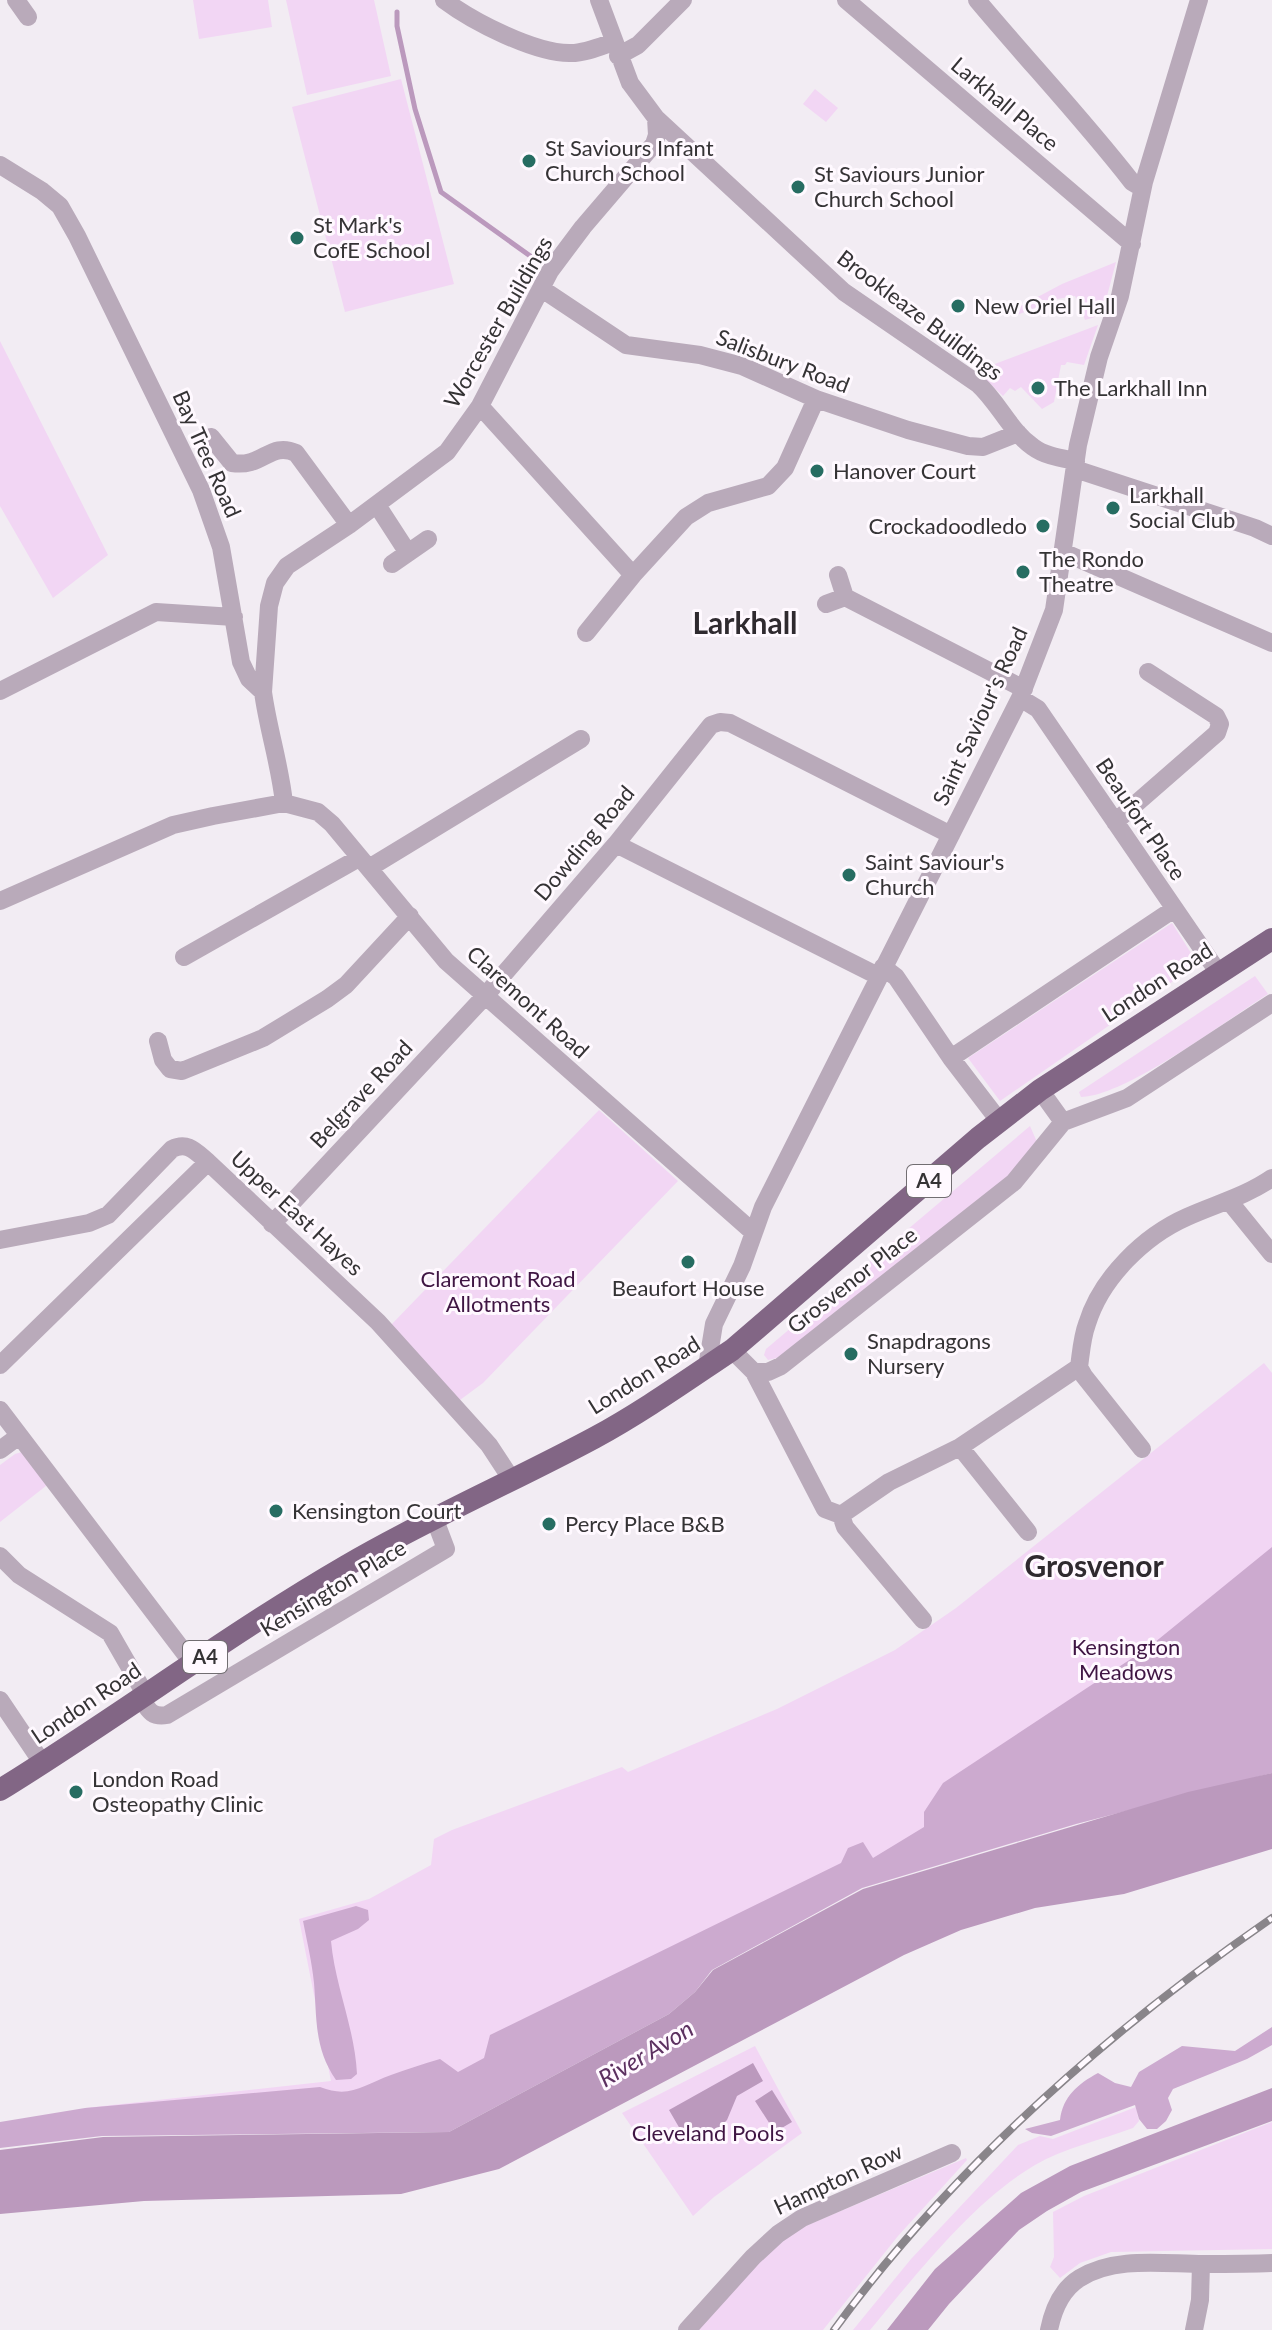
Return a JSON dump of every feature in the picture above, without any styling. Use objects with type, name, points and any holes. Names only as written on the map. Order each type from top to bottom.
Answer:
[{"type":"highway","name":"London Road","points":[[0,1790],[293,1596],[354,1561],[597,1436],[707,1367],[732,1350],[1040,1090],[1272,939]]},
{"type":"street","points":[[16,0],[28,17]]},
{"type":"street","points":[[444,0],[468,17],[549,51],[569,53],[638,45],[683,0]]},
{"type":"street","name":"Brookleaze Buildings","points":[[599,0],[630,83],[656,118],[844,292],[978,384],[1033,448],[1272,536]]},
{"type":"street","name":"Larkhall Place","points":[[846,0],[1132,244]]},
{"type":"street","points":[[977,0],[1132,182],[1137,185],[1144,182]]},
{"type":"street","name":"Saint Saviour's Road","points":[[707,1367],[712,1329],[742,1266],[753,1232],[880,971],[1022,693],[1054,610],[1075,465],[1099,357],[1120,296],[1144,182],[1195,1]]},
{"type":"street","name":"Worcester Buildings","points":[[263,692],[269,606],[275,583],[287,566],[349,525],[447,452],[480,406],[550,271],[654,144],[656,118]]},
{"type":"street","name":"Bay Tree Road","points":[[0,165],[60,206],[201,490],[221,547],[241,662],[249,679],[263,692],[280,768],[284,803]]},
{"type":"street","name":"Salisbury Road","points":[[542,289],[626,345],[700,355],[742,366],[816,399],[908,430],[968,446],[983,447],[1018,433]]},
{"type":"street","points":[[586,633],[686,517],[708,503],[768,486],[785,468],[816,399]]},
{"type":"street","points":[[480,406],[633,575]]},
{"type":"street","points":[[211,437],[232,463],[251,465],[278,449],[287,448],[296,453],[349,525]]},
{"type":"street","points":[[377,505],[400,558],[428,539]]},
{"type":"street","points":[[1063,552],[1272,643]]},
{"type":"street","points":[[826,604],[845,597],[838,575]]},
{"type":"street","name":"Beaufort Place","points":[[845,597],[1022,693],[1038,709],[1218,972]]},
{"type":"street","points":[[0,691],[156,612],[234,617]]},
{"type":"street","points":[[1115,822],[1217,733],[1220,724],[1216,716],[1148,672]]},
{"type":"street","name":"Dowding Road","points":[[485,996],[616,844],[711,725],[730,723],[951,835]]},
{"type":"street","points":[[184,957],[364,863],[581,739]]},
{"type":"street","points":[[0,901],[173,825],[284,803]]},
{"type":"street","name":"Claremont Road","points":[[284,803],[318,812],[332,824],[446,961],[753,1232]]},
{"type":"street","points":[[616,844],[896,977],[951,1058],[1000,1122]]},
{"type":"street","points":[[951,1058],[1174,909]]},
{"type":"street","points":[[158,1041],[163,1060],[170,1069],[182,1071],[263,1038],[346,985],[410,916]]},
{"type":"street","name":"Belgrave Road","points":[[272,1224],[485,996]]},
{"type":"street","points":[[1040,1090],[1063,1122],[1127,1098],[1272,1003]]},
{"type":"street","name":"Grosvenor Place","points":[[754,1372],[768,1372],[781,1366],[1014,1182],[1063,1122]]},
{"type":"street","points":[[0,1240],[89,1223],[108,1215],[172,1149],[181,1145],[190,1147],[208,1162]]},
{"type":"street","name":"Upper East Hayes","points":[[0,1365],[208,1162],[378,1322],[489,1445],[512,1480]]},
{"type":"street","points":[[1142,1449],[1079,1367],[1090,1316],[1115,1273],[1144,1243],[1185,1217],[1229,1201],[1272,1178]]},
{"type":"street","points":[[1229,1201],[1272,1254]]},
{"type":"street","points":[[732,1350],[754,1372],[825,1509],[841,1515]]},
{"type":"street","points":[[841,1515],[889,1482],[960,1447],[1079,1367]]},
{"type":"street","points":[[0,1410],[193,1664]]},
{"type":"street","points":[[0,1450],[19,1436]]},
{"type":"street","points":[[960,1447],[1028,1532]]},
{"type":"street","points":[[841,1515],[845,1527],[912,1617]]},
{"type":"street","name":"Kensington Place","points":[[142,1696],[150,1713],[157,1717],[167,1715],[446,1549],[435,1520]]},
{"type":"street","points":[[0,1556],[19,1575],[110,1633],[142,1696]]},
{"type":"street","points":[[0,1700],[43,1764]]},
{"type":"street","name":"Hampton Row","points":[[687,2330],[778,2234],[802,2218],[952,2153]]},
{"type":"street","points":[[1049,2330],[1057,2304],[1067,2288],[1096,2270],[1132,2264],[1272,2263]]},
{"type":"street","points":[[1194,2330],[1200,2300],[1201,2264]]},
{"type":"green space","points":[[193,0],[268,0],[272,27],[199,39]]},
{"type":"green space","points":[[286,0],[374,0],[391,76],[307,95]]},
{"type":"green space","points":[[401,79],[454,284],[345,312],[292,107]]},
{"type":"green space","points":[[815,89],[838,108],[826,122],[803,104]]},
{"type":"green space","points":[[1116,262],[1102,315],[1085,320],[1075,296],[1057,299],[1017,315],[1013,310],[1062,284]]},
{"type":"green space","points":[[1098,325],[1084,365],[1067,362],[1061,365],[1054,402],[1042,409],[1021,387],[1015,391],[1010,388],[1003,396],[976,371]]},
{"type":"green space","points":[[0,341],[108,555],[53,598],[0,506]]},
{"type":"green space","points":[[1172,923],[1198,964],[1000,1101],[968,1058]]},
{"type":"green space","points":[[1255,976],[1268,994],[1149,1071],[1100,1093],[1081,1097],[1079,1092]]},
{"type":"green space","name":"Claremont Road Allotments","points":[[599,1110],[678,1181],[483,1383],[460,1400],[390,1326]]},
{"type":"green space","points":[[1030,1126],[1037,1142],[1027,1161],[781,1357],[768,1360],[764,1355],[766,1349]]},
{"type":"green space","name":"Kensington Meadows","points":[[1264,1363],[1272,1373],[1272,1773],[1076,1824],[862,1888],[711,1970],[449,2132],[85,2108],[331,2081],[299,1919],[369,1899],[431,1865],[434,1839],[452,1830],[622,1767],[628,1772],[777,1709],[895,1650],[956,1608]]},
{"type":"green space","points":[[22,1452],[51,1482],[0,1522],[0,1465]]},
{"type":"green space","name":"Cleveland Pools","points":[[755,2046],[802,2133],[693,2216],[622,2113]]},
{"type":"green space","points":[[1136,2107],[1139,2121],[1133,2128],[1058,2154],[1012,2180],[946,2241],[870,2330],[853,2330],[911,2259],[1018,2145],[1040,2136],[1053,2139]]},
{"type":"green space","points":[[1272,2122],[1272,2249],[1111,2252],[1080,2263],[1060,2278],[1050,2267],[1054,2257],[1053,2212],[1084,2196]]},
{"type":"green space","points":[[966,2158],[898,2236],[823,2330],[696,2330],[746,2273],[791,2232]]},
{"type":"shaded area","points":[[1272,1547],[1272,1773],[1076,1824],[862,1888],[712,1970],[695,1992],[669,2014],[449,2132],[102,2136],[0,2148],[0,2122],[85,2108],[320,2087],[348,2091],[440,2059],[458,2072],[484,2058],[490,2035],[841,1863],[848,1848],[863,1842],[873,1858],[924,1827],[924,1812],[943,1783],[1149,1647]]},
{"type":"shaded area","points":[[356,1906],[368,1910],[369,1920],[358,1929],[331,1941],[353,2041],[357,2074],[351,2079],[336,2080],[320,2045],[313,1975],[303,1921]]},
{"type":"shaded area","points":[[1272,2027],[1272,2045],[1247,2059],[1173,2089],[1168,2098],[1172,2110],[1157,2129],[1147,2129],[1139,2119],[1135,2105],[1051,2136],[1025,2129],[1060,2120],[1064,2104],[1073,2092],[1098,2073],[1115,2083],[1131,2087],[1139,2072],[1182,2046],[1235,2051]]},
{"type":"water","name":"River Avon","points":[[1272,1773],[1272,1849],[1124,1894],[1035,1908],[961,1930],[904,1955],[499,2169],[401,2194],[144,2201],[0,2214],[0,2150],[103,2137],[449,2132],[669,2014],[695,1992],[713,1970],[863,1889],[1188,1792]]},
{"type":"water","name":"Cleveland Pools","points":[[753,2063],[763,2081],[737,2096],[727,2120],[717,2130],[692,2134],[680,2129],[669,2110]]},
{"type":"water","points":[[1272,2088],[1272,2121],[1081,2192],[1019,2230],[928,2330],[887,2330],[935,2269],[1021,2193],[1070,2166]]},
{"type":"water","points":[[772,2090],[792,2122],[775,2132],[755,2101]]},
{"type":"waterway","points":[[397,12],[397,26],[415,109],[441,192],[540,263]]},
{"type":"railway","points":[[834,2330],[929,2213],[1036,2106],[1092,2055],[1272,1918]]},
{"type":"place","name":"St Saviours Infant Church School","points":[[529,161]]},
{"type":"place","name":"St Saviours Junior Church School","points":[[798,187]]},
{"type":"place","name":"St Mark's CofE School","points":[[297,238]]},
{"type":"place","name":"New Oriel Hall","points":[[958,306]]},
{"type":"place","name":"The Larkhall Inn","points":[[1038,388]]},
{"type":"place","name":"Hanover Court","points":[[817,471]]},
{"type":"place","name":"Larkhall Social Club","points":[[1113,508]]},
{"type":"place","name":"Crockadoodledo","points":[[1043,526]]},
{"type":"place","name":"The Rondo Theatre","points":[[1023,572]]},
{"type":"place","name":"Saint Saviour's Church","points":[[849,875]]},
{"type":"place","name":"Beaufort House","points":[[688,1262]]},
{"type":"place","name":"Snapdragons Nursery","points":[[851,1354]]},
{"type":"place","name":"Kensington Court","points":[[276,1511]]},
{"type":"place","name":"Percy Place B&B","points":[[549,1524]]},
{"type":"place","name":"London Road Osteopathy Clinic","points":[[76,1792]]},
{"type":"district","name":"Larkhall","points":[[745,624]]},
{"type":"district","name":"Grosvenor","points":[[1094,1567]]}]
